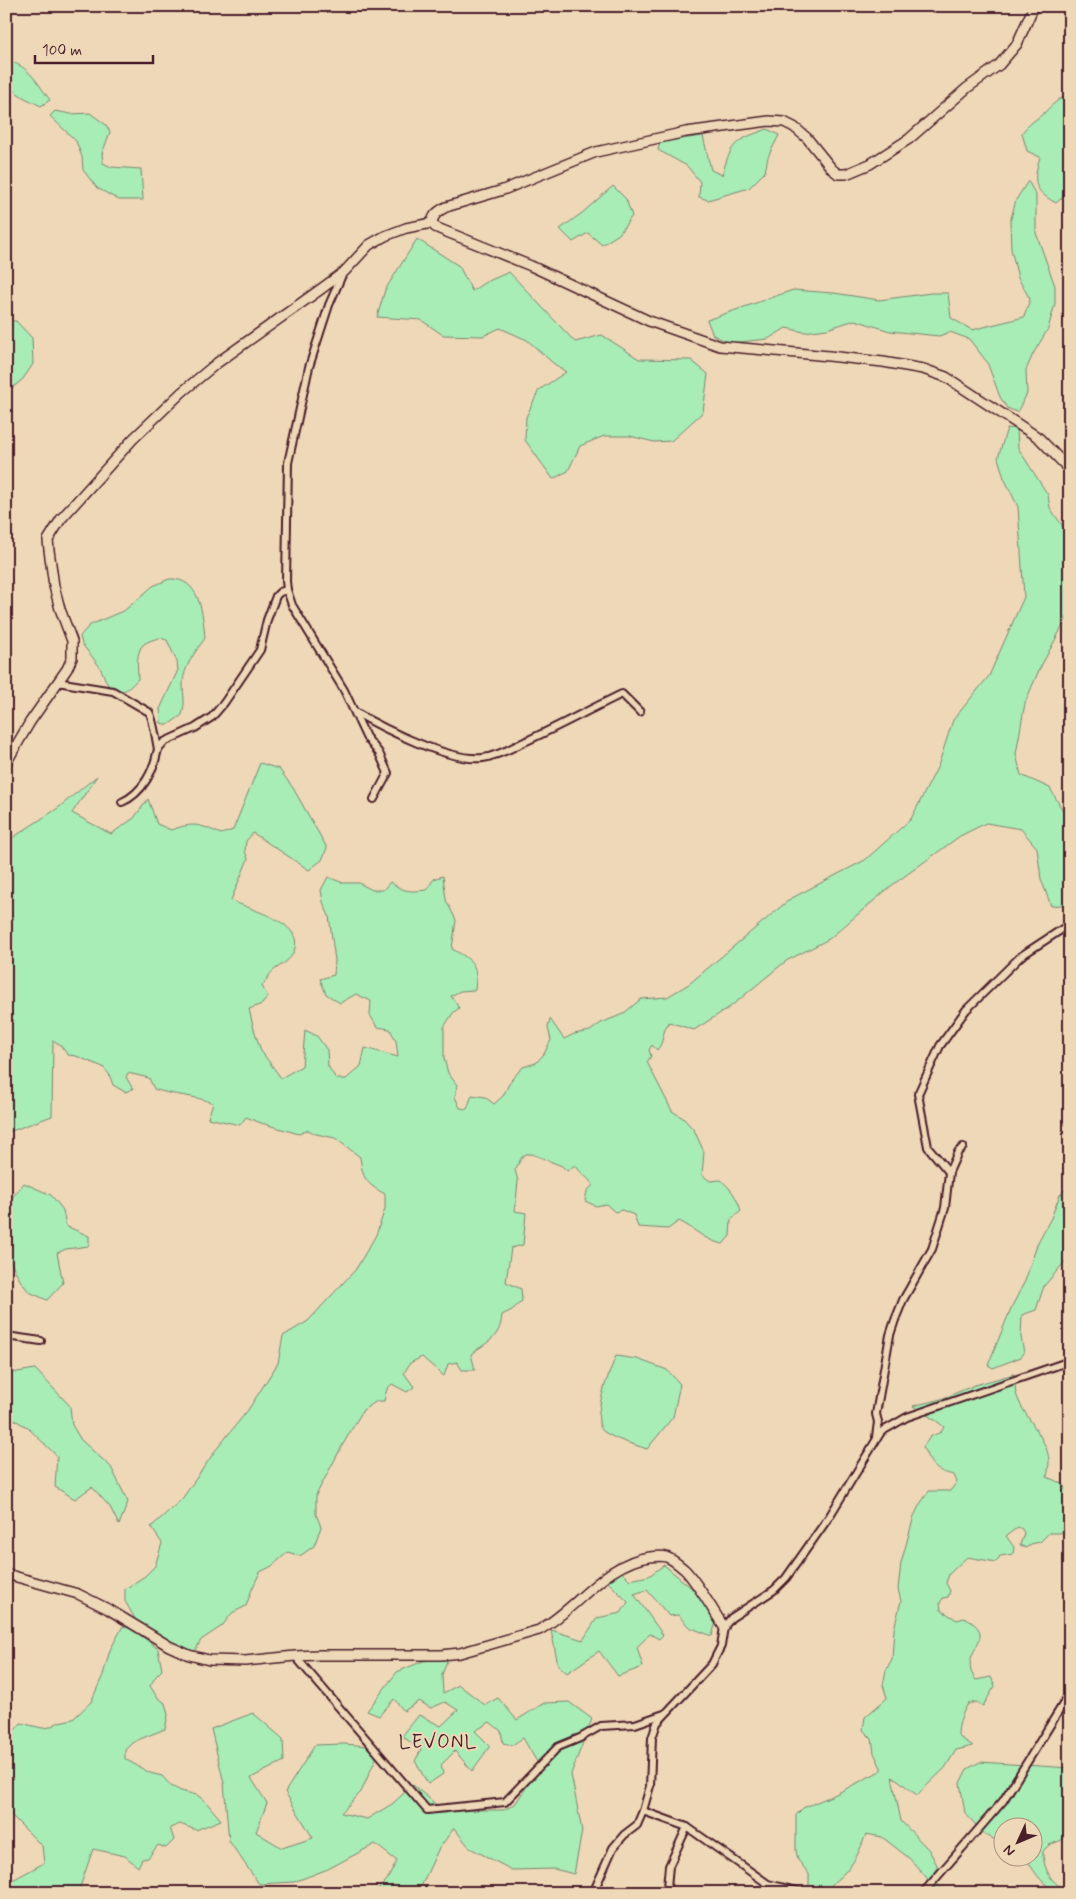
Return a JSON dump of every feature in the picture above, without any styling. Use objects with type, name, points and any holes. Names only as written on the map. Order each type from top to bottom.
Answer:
[{"type":"street","points":[[432,223],[433,217],[438,211],[446,207],[503,190],[596,152],[686,132],[746,123],[784,122],[794,127],[806,138],[832,169],[838,174],[846,174],[870,164],[909,139],[967,88],[999,65],[1017,44],[1034,6]]},
{"type":"street","points":[[6,764],[30,722],[67,670],[72,658],[72,641],[54,586],[48,540],[54,529],[110,463],[182,392],[232,351],[344,272],[369,245],[406,228],[432,223]]},
{"type":"street","points":[[432,223],[435,227],[531,266],[649,320],[720,346],[883,362],[923,369],[946,377],[1039,438],[1070,470]]},
{"type":"street","points":[[344,272],[329,305],[309,368],[288,463],[287,590],[292,605],[344,690],[366,737],[379,753],[388,773],[374,799]]},
{"type":"street","points":[[158,749],[164,742],[195,728],[212,717],[224,703],[260,650],[267,620],[276,596],[280,592],[287,590]]},
{"type":"street","points":[[57,682],[113,691],[153,717],[154,734],[158,749],[156,764],[136,793],[130,799],[122,802]]},
{"type":"street","points":[[354,711],[407,739],[442,751],[481,758],[494,756],[622,694],[640,712]]},
{"type":"street","points":[[949,1172],[928,1148],[918,1094],[940,1046],[966,1010],[1021,956],[1070,924]]},
{"type":"street","points":[[876,1439],[878,1422],[876,1414],[890,1335],[903,1300],[932,1249],[945,1208],[949,1172],[958,1152],[963,1147]]},
{"type":"street","points":[[6,1336],[41,1341]]},
{"type":"street","points":[[594,1893],[613,1848],[636,1825],[643,1812],[650,1786],[652,1738],[657,1723],[712,1664],[720,1646],[724,1627],[737,1613],[774,1590],[786,1578],[829,1517],[876,1439],[885,1429],[907,1417],[1070,1361]]},
{"type":"street","points":[[6,1574],[78,1594],[189,1655],[225,1662],[295,1656],[410,1656],[460,1653],[539,1630],[548,1625],[590,1589],[615,1571],[646,1558],[663,1556],[675,1562],[686,1572],[724,1627]]},
{"type":"street","points":[[295,1656],[427,1810],[505,1802],[558,1747],[580,1738],[601,1726],[635,1724],[666,1714]]},
{"type":"street","points":[[923,1893],[1003,1801],[1070,1693]]},
{"type":"street","points":[[643,1812],[687,1827],[768,1884],[806,1893]]},
{"type":"street","points":[[665,1893],[669,1866],[687,1827]]},
{"type":"green space","points":[[6,60],[21,66],[27,71],[37,81],[50,100],[41,106],[23,97],[6,85]]},
{"type":"green space","points":[[1063,97],[1070,97],[1070,191],[1056,203],[1042,194],[1036,184],[1036,172],[1040,157],[1027,151],[1022,133]]},
{"type":"green space","points":[[55,111],[71,114],[90,113],[106,125],[110,132],[102,154],[103,163],[111,167],[141,169],[143,200],[119,200],[97,188],[83,170],[82,157],[76,141],[50,116]]},
{"type":"green space","points":[[767,129],[779,135],[768,157],[765,172],[749,188],[708,200],[699,197],[700,182],[687,166],[658,150],[660,142],[703,136],[711,170],[722,175],[729,155],[736,144],[748,136]]},
{"type":"green space","points":[[1028,181],[1036,195],[1036,233],[1055,286],[1055,304],[1048,329],[1026,370],[1027,394],[1017,412],[1007,408],[1000,397],[987,362],[969,339],[950,332],[939,336],[890,331],[855,320],[827,329],[804,332],[786,328],[768,339],[730,343],[713,335],[707,320],[793,290],[834,293],[879,300],[931,293],[948,293],[951,318],[972,330],[1024,317],[1030,299],[1018,278],[1011,249],[1010,222],[1016,200]]},
{"type":"green space","points":[[613,186],[626,199],[632,216],[619,234],[602,245],[588,233],[573,242],[560,229]]},
{"type":"green space","points":[[417,239],[459,266],[472,291],[484,283],[509,272],[575,342],[602,335],[639,359],[691,360],[708,374],[703,412],[671,441],[654,442],[630,436],[604,436],[580,446],[568,471],[553,479],[525,440],[526,417],[539,390],[566,372],[527,340],[500,328],[483,336],[443,335],[421,320],[377,317],[385,290]]},
{"type":"green space","points":[[6,321],[16,321],[32,338],[33,364],[23,379],[11,389],[6,388]]},
{"type":"green space","points":[[1007,428],[1017,429],[1018,448],[1048,495],[1050,508],[1066,531],[1070,554],[1069,614],[1039,670],[1025,703],[1016,754],[1021,775],[1050,788],[1063,811],[1070,861],[1070,904],[1051,906],[1041,879],[1037,848],[1021,829],[986,823],[960,836],[891,886],[829,939],[786,961],[730,1007],[694,1030],[669,1022],[657,1050],[652,1045],[649,1050],[651,1056],[647,1062],[672,1111],[683,1118],[694,1130],[704,1152],[702,1175],[710,1181],[721,1180],[736,1197],[741,1211],[731,1220],[730,1236],[723,1244],[705,1237],[679,1221],[668,1229],[638,1227],[634,1215],[622,1210],[615,1212],[606,1204],[596,1206],[585,1201],[587,1191],[593,1185],[575,1165],[567,1171],[562,1166],[532,1154],[526,1154],[522,1157],[515,1170],[518,1181],[515,1211],[526,1213],[523,1245],[511,1248],[506,1282],[521,1289],[522,1301],[512,1310],[502,1315],[499,1329],[492,1339],[471,1354],[475,1370],[462,1370],[457,1362],[448,1364],[444,1376],[422,1357],[410,1363],[404,1373],[414,1387],[407,1392],[392,1384],[387,1389],[384,1401],[377,1401],[363,1410],[316,1495],[316,1514],[321,1527],[314,1546],[300,1556],[288,1552],[272,1566],[260,1572],[246,1606],[232,1613],[222,1626],[201,1640],[193,1655],[139,1626],[125,1601],[125,1589],[145,1576],[155,1566],[162,1543],[151,1527],[182,1499],[215,1451],[248,1410],[278,1363],[283,1336],[308,1321],[356,1269],[376,1235],[385,1209],[385,1194],[366,1180],[362,1171],[360,1157],[335,1138],[316,1134],[308,1130],[299,1134],[246,1117],[240,1125],[208,1118],[213,1103],[199,1098],[154,1089],[149,1078],[128,1073],[126,1077],[133,1089],[125,1092],[113,1085],[109,1074],[103,1067],[76,1056],[68,1055],[53,1040],[52,1116],[6,1133],[6,842],[58,808],[97,776],[72,813],[111,834],[134,818],[148,799],[157,824],[171,830],[196,825],[221,834],[233,830],[260,763],[279,769],[293,788],[327,848],[322,860],[309,870],[253,833],[246,841],[245,851],[248,859],[231,900],[276,919],[293,934],[296,944],[292,955],[272,972],[262,986],[268,997],[262,1004],[249,1009],[261,1051],[281,1078],[302,1066],[305,1030],[317,1036],[327,1050],[328,1066],[336,1079],[346,1079],[361,1066],[365,1048],[398,1057],[396,1041],[390,1029],[377,1027],[370,1015],[371,1001],[356,994],[340,1003],[326,994],[320,979],[334,975],[335,960],[329,916],[323,902],[321,890],[328,877],[343,883],[359,883],[372,890],[383,890],[390,882],[407,891],[416,891],[426,890],[434,879],[443,876],[446,900],[456,920],[452,949],[470,960],[476,974],[475,990],[460,991],[451,996],[459,1008],[453,1013],[444,1027],[444,1058],[448,1073],[457,1085],[455,1097],[460,1108],[467,1109],[472,1095],[485,1097],[494,1104],[503,1096],[511,1080],[523,1067],[536,1063],[544,1054],[551,1040],[548,1028],[550,1019],[564,1039],[574,1034],[590,1031],[601,1023],[623,1014],[641,999],[667,997],[689,984],[790,899],[865,860],[911,819],[938,766],[953,720],[989,676],[1024,597],[1018,507],[1004,478],[998,458]]},
{"type":"green space","points":[[169,579],[179,580],[193,590],[201,608],[205,638],[185,671],[182,715],[168,725],[161,723],[160,709],[178,670],[177,662],[167,640],[160,638],[152,640],[141,647],[138,656],[138,679],[128,689],[119,691],[109,688],[100,667],[82,644],[80,636],[90,625],[125,610],[153,586]]},
{"type":"green space","points":[[24,1183],[51,1195],[63,1210],[66,1226],[89,1236],[89,1246],[66,1249],[57,1253],[63,1283],[47,1300],[29,1292],[20,1280],[6,1253],[6,1205]]},
{"type":"green space","points":[[1070,1185],[1070,1230],[1064,1245],[1069,1257],[1044,1286],[1036,1310],[1022,1315],[1021,1337],[1024,1353],[1021,1357],[993,1368],[988,1365],[1012,1306],[1025,1281],[1038,1242],[1051,1218],[1060,1195]]},
{"type":"green space","points":[[616,1356],[637,1359],[667,1370],[680,1384],[673,1417],[647,1449],[613,1437],[603,1431],[600,1425],[599,1416],[602,1394]]},
{"type":"green space","points":[[35,1369],[70,1406],[72,1425],[81,1440],[111,1467],[128,1502],[119,1525],[110,1507],[92,1487],[75,1499],[55,1487],[57,1456],[27,1427],[6,1415],[6,1374]]},
{"type":"green space","points":[[1014,1374],[1015,1390],[1019,1401],[1048,1452],[1047,1477],[1063,1484],[1070,1497],[1070,1519],[1061,1533],[1049,1533],[1040,1542],[1031,1544],[1026,1548],[1020,1545],[1024,1533],[1018,1527],[1006,1536],[1014,1547],[1013,1554],[1000,1556],[996,1562],[967,1557],[949,1574],[946,1583],[950,1591],[948,1597],[943,1598],[940,1603],[941,1610],[957,1620],[964,1618],[975,1625],[980,1632],[980,1639],[970,1661],[971,1670],[976,1680],[991,1677],[995,1686],[983,1706],[976,1702],[968,1704],[962,1715],[958,1736],[973,1746],[956,1750],[945,1768],[917,1795],[892,1777],[901,1821],[929,1850],[937,1865],[936,1882],[945,1893],[934,1893],[927,1878],[909,1858],[882,1837],[866,1834],[854,1861],[832,1885],[828,1893],[809,1893],[809,1874],[798,1860],[796,1851],[796,1815],[803,1808],[836,1794],[882,1770],[874,1753],[872,1739],[863,1730],[865,1717],[887,1698],[883,1685],[886,1670],[892,1659],[894,1629],[901,1601],[898,1589],[901,1563],[914,1516],[920,1504],[929,1491],[950,1491],[957,1482],[954,1475],[934,1466],[923,1447],[930,1437],[941,1432],[944,1427],[913,1406],[941,1399],[975,1385]]},
{"type":"green space","points":[[664,1565],[719,1611],[712,1636],[689,1627],[678,1615],[669,1616],[647,1590],[634,1594],[663,1635],[659,1639],[650,1634],[637,1647],[643,1667],[618,1676],[599,1651],[567,1673],[558,1665],[551,1630],[583,1640],[597,1618],[621,1613],[628,1602],[607,1581],[620,1570],[630,1580],[649,1576]]},
{"type":"green space","points":[[123,1626],[134,1630],[158,1649],[162,1670],[150,1686],[157,1697],[165,1703],[168,1715],[165,1729],[132,1743],[125,1750],[125,1759],[150,1773],[162,1776],[171,1786],[181,1791],[197,1795],[206,1802],[221,1820],[196,1830],[180,1824],[170,1828],[174,1840],[166,1848],[158,1845],[148,1858],[142,1859],[138,1867],[125,1856],[93,1849],[78,1893],[6,1893],[9,1882],[44,1863],[42,1846],[6,1810],[6,1736],[21,1723],[42,1728],[73,1719],[91,1702],[103,1675],[110,1650]]},
{"type":"green space","points":[[448,1658],[442,1675],[443,1693],[459,1685],[485,1705],[498,1698],[517,1720],[544,1703],[569,1702],[592,1719],[571,1774],[582,1831],[574,1874],[554,1869],[512,1870],[470,1848],[454,1828],[438,1850],[418,1893],[374,1893],[387,1880],[397,1861],[375,1844],[328,1869],[294,1882],[259,1884],[229,1841],[224,1783],[211,1729],[253,1713],[283,1739],[284,1761],[251,1778],[267,1803],[256,1832],[282,1848],[313,1838],[285,1792],[315,1745],[344,1744],[381,1747],[361,1792],[341,1813],[367,1819],[392,1804],[413,1785],[438,1806],[469,1810],[504,1810],[515,1804],[540,1767],[523,1738],[512,1745],[503,1743],[501,1731],[490,1722],[475,1731],[490,1746],[472,1771],[455,1751],[441,1765],[443,1774],[428,1784],[415,1761],[421,1750],[402,1736],[419,1715],[441,1726],[458,1710],[445,1702],[431,1708],[419,1701],[404,1711],[394,1699],[379,1716],[367,1711],[397,1672],[423,1661]]},
{"type":"green space","points":[[980,1762],[1070,1768],[1070,1831],[1062,1840],[1049,1845],[1044,1850],[1044,1816],[994,1816],[994,1839],[984,1834],[965,1813],[960,1783],[967,1769]]},
{"type":"green space","points":[[1044,1863],[1053,1881],[1064,1888],[1070,1889],[1070,1893],[1054,1890],[1038,1876],[1031,1866],[1044,1866]]},
{"type":"district","name":"LEVONL","points":[[438,1741]]}]
